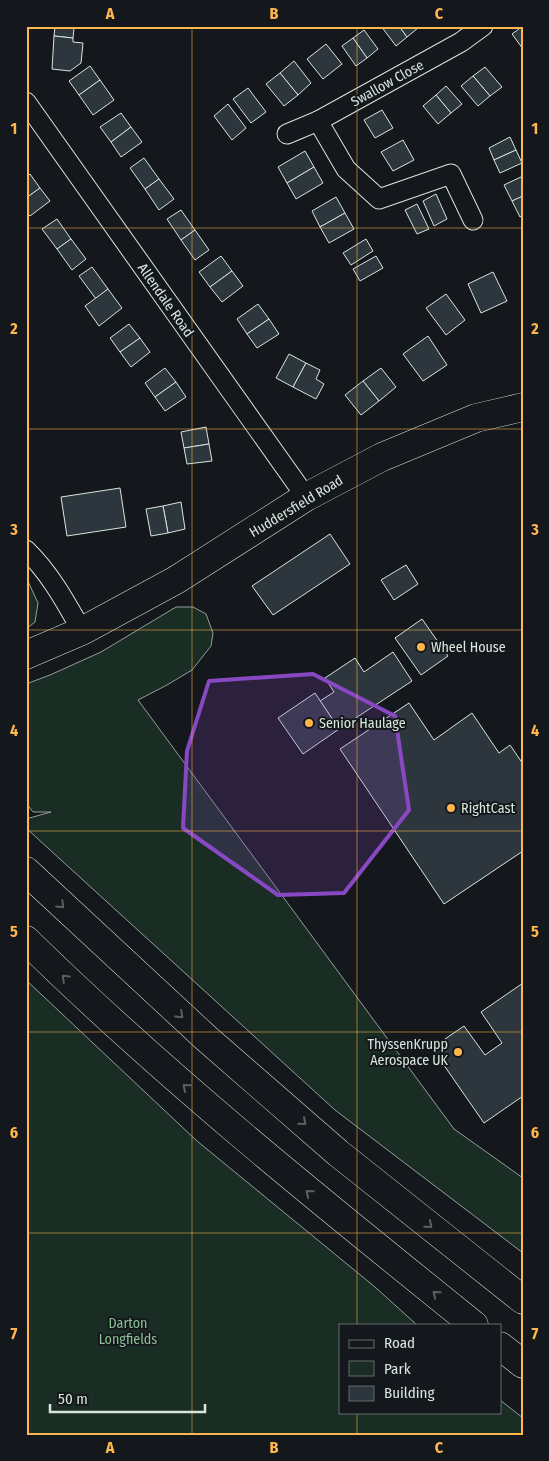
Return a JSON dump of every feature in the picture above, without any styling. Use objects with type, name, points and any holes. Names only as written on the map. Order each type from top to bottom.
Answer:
[{"type":"highway","name":"Huddersfield Road","points":[[26,656],[82,631],[176,580],[306,497],[382,457],[476,418],[523,407]]},
{"type":"highway","points":[[26,871],[206,1038],[338,1153],[523,1300]]},
{"type":"highway","points":[[26,940],[148,1055],[288,1175],[473,1324]]},
{"type":"highway","points":[[502,1348],[523,1364]]},
{"type":"street","name":"Swallow Close","points":[[287,134],[318,120],[461,42],[484,26]]},
{"type":"street","name":"Allendale Road","points":[[26,102],[306,497]]},
{"type":"street","points":[[318,120],[346,169],[379,199],[451,174],[473,220]]},
{"type":"street","points":[[26,550],[35,558],[60,593],[82,631]]},
{"type":"highlighted area","points":[[313,674],[395,716],[409,810],[344,893],[278,895],[183,828],[187,751],[209,681]]},
{"type":"green space","points":[[26,577],[38,603],[35,622],[26,629]]},
{"type":"green space","points":[[176,607],[193,607],[206,614],[213,633],[211,646],[192,670],[138,700],[454,1129],[523,1178],[523,1253],[335,1110],[26,828],[26,819],[51,812],[33,812],[26,803],[26,684],[101,652]]},
{"type":"green space","name":"Darton Longfields","points":[[26,980],[197,1141],[375,1287],[416,1324],[339,1324],[339,1414],[502,1414],[502,1402],[523,1418],[523,1435],[26,1435]]},
{"type":"building","points":[[55,26],[83,26],[83,28],[74,28],[73,38],[54,36]]},
{"type":"building","points":[[381,26],[399,26],[407,37],[396,46]]},
{"type":"building","points":[[399,26],[417,26],[418,28],[407,37]]},
{"type":"building","points":[[523,26],[523,49],[512,34]]},
{"type":"building","points":[[364,30],[378,49],[367,58],[353,38]]},
{"type":"building","points":[[54,36],[73,38],[73,42],[83,43],[81,63],[70,71],[52,69]]},
{"type":"building","points":[[353,38],[367,58],[356,66],[342,46]]},
{"type":"building","points":[[326,44],[342,64],[323,79],[307,59]]},
{"type":"building","points":[[294,61],[311,83],[298,95],[280,73]]},
{"type":"building","points":[[90,66],[100,80],[79,95],[69,81]]},
{"type":"building","points":[[485,67],[502,87],[490,96],[473,76]]},
{"type":"building","points":[[280,73],[298,95],[284,106],[266,84]]},
{"type":"building","points":[[473,76],[490,96],[478,106],[461,86]]},
{"type":"building","points":[[100,80],[114,100],[93,115],[79,95]]},
{"type":"building","points":[[446,86],[462,104],[451,113],[436,95]]},
{"type":"building","points":[[248,88],[266,112],[251,123],[233,99]]},
{"type":"building","points":[[436,95],[451,113],[438,124],[423,106]]},
{"type":"building","points":[[228,104],[246,128],[232,140],[214,116]]},
{"type":"building","points":[[382,110],[393,128],[375,138],[364,120]]},
{"type":"building","points":[[121,113],[131,127],[111,142],[100,127]]},
{"type":"building","points":[[131,127],[142,142],[121,157],[111,142]]},
{"type":"building","points":[[510,137],[516,150],[494,160],[489,148]]},
{"type":"building","points":[[403,140],[414,160],[393,171],[381,152]]},
{"type":"building","points":[[516,150],[522,163],[500,173],[494,160]]},
{"type":"building","points":[[305,151],[314,167],[287,183],[278,167]]},
{"type":"building","points":[[144,158],[159,179],[145,189],[130,168]]},
{"type":"building","points":[[314,167],[323,183],[296,199],[287,183]]},
{"type":"building","points":[[30,174],[40,188],[26,198],[26,177]]},
{"type":"building","points":[[523,176],[523,196],[512,201],[504,185]]},
{"type":"building","points":[[159,179],[174,199],[159,210],[145,189]]},
{"type":"building","points":[[40,188],[50,201],[30,216],[26,212],[26,198]]},
{"type":"building","points":[[436,194],[447,219],[434,226],[423,201]]},
{"type":"building","points":[[523,196],[523,215],[520,217],[512,201]]},
{"type":"building","points":[[336,197],[345,213],[320,227],[312,211]]},
{"type":"building","points":[[417,204],[429,229],[417,234],[405,210]]},
{"type":"building","points":[[181,210],[195,230],[181,240],[167,219]]},
{"type":"building","points":[[345,213],[354,229],[329,243],[320,227]]},
{"type":"building","points":[[57,219],[71,239],[57,249],[42,229]]},
{"type":"building","points":[[195,230],[209,250],[195,260],[181,240]]},
{"type":"building","points":[[71,239],[86,259],[72,270],[57,249]]},
{"type":"building","points":[[366,239],[373,251],[351,265],[343,253]]},
{"type":"building","points":[[221,256],[232,271],[210,287],[199,272]]},
{"type":"building","points":[[376,256],[383,268],[360,281],[353,269]]},
{"type":"building","points":[[92,267],[108,289],[96,299],[79,276]]},
{"type":"building","points":[[232,271],[243,286],[222,302],[210,287]]},
{"type":"building","points":[[493,272],[507,301],[481,313],[468,284]]},
{"type":"building","points":[[108,289],[122,308],[99,326],[85,306]]},
{"type":"building","points":[[446,294],[465,320],[446,335],[426,308]]},
{"type":"building","points":[[258,304],[269,319],[247,334],[237,319]]},
{"type":"building","points":[[269,319],[279,334],[257,348],[247,334]]},
{"type":"building","points":[[129,324],[140,338],[120,352],[110,338]]},
{"type":"building","points":[[428,336],[447,365],[423,381],[403,354]]},
{"type":"building","points":[[140,338],[150,352],[131,367],[120,352]]},
{"type":"building","points":[[289,354],[306,363],[293,387],[276,378]]},
{"type":"building","points":[[306,363],[320,370],[316,379],[324,384],[316,399],[293,387]]},
{"type":"building","points":[[165,368],[176,382],[155,397],[145,383]]},
{"type":"building","points":[[381,368],[396,387],[379,401],[363,381]]},
{"type":"building","points":[[363,381],[379,401],[361,415],[345,395]]},
{"type":"building","points":[[176,382],[186,397],[165,411],[155,397]]},
{"type":"building","points":[[206,427],[209,444],[184,448],[181,432]]},
{"type":"building","points":[[209,444],[212,461],[187,464],[184,448]]},
{"type":"building","points":[[120,488],[126,527],[67,536],[61,497]]},
{"type":"building","points":[[181,502],[185,529],[168,533],[163,506]]},
{"type":"building","points":[[163,506],[168,533],[151,536],[146,509]]},
{"type":"building","points":[[330,534],[350,564],[273,615],[252,586]]},
{"type":"building","points":[[406,565],[418,584],[394,600],[381,580]]},
{"type":"building","name":"Wheel House","points":[[422,619],[448,656],[421,675],[395,638]]},
{"type":"building","points":[[393,652],[412,681],[339,729],[320,701],[334,692],[325,678],[355,658],[364,672]]},
{"type":"building","name":"Senior Haulage","points":[[315,693],[339,729],[303,754],[278,718]]},
{"type":"building","name":"RightCast","points":[[409,703],[434,740],[472,713],[499,753],[510,745],[523,764],[523,851],[444,904],[340,749]]},
{"type":"building","name":"ThyssenKrupp Aerospace UK","points":[[523,983],[523,1096],[484,1123],[432,1048],[464,1026],[485,1055],[502,1043],[481,1012]]},
{"type":"place","name":"Wheel House","points":[[421,647]]},
{"type":"place","name":"Senior Haulage","points":[[309,723]]},
{"type":"place","name":"RightCast","points":[[451,808]]},
{"type":"place","name":"ThyssenKrupp Aerospace UK","points":[[458,1052]]}]
